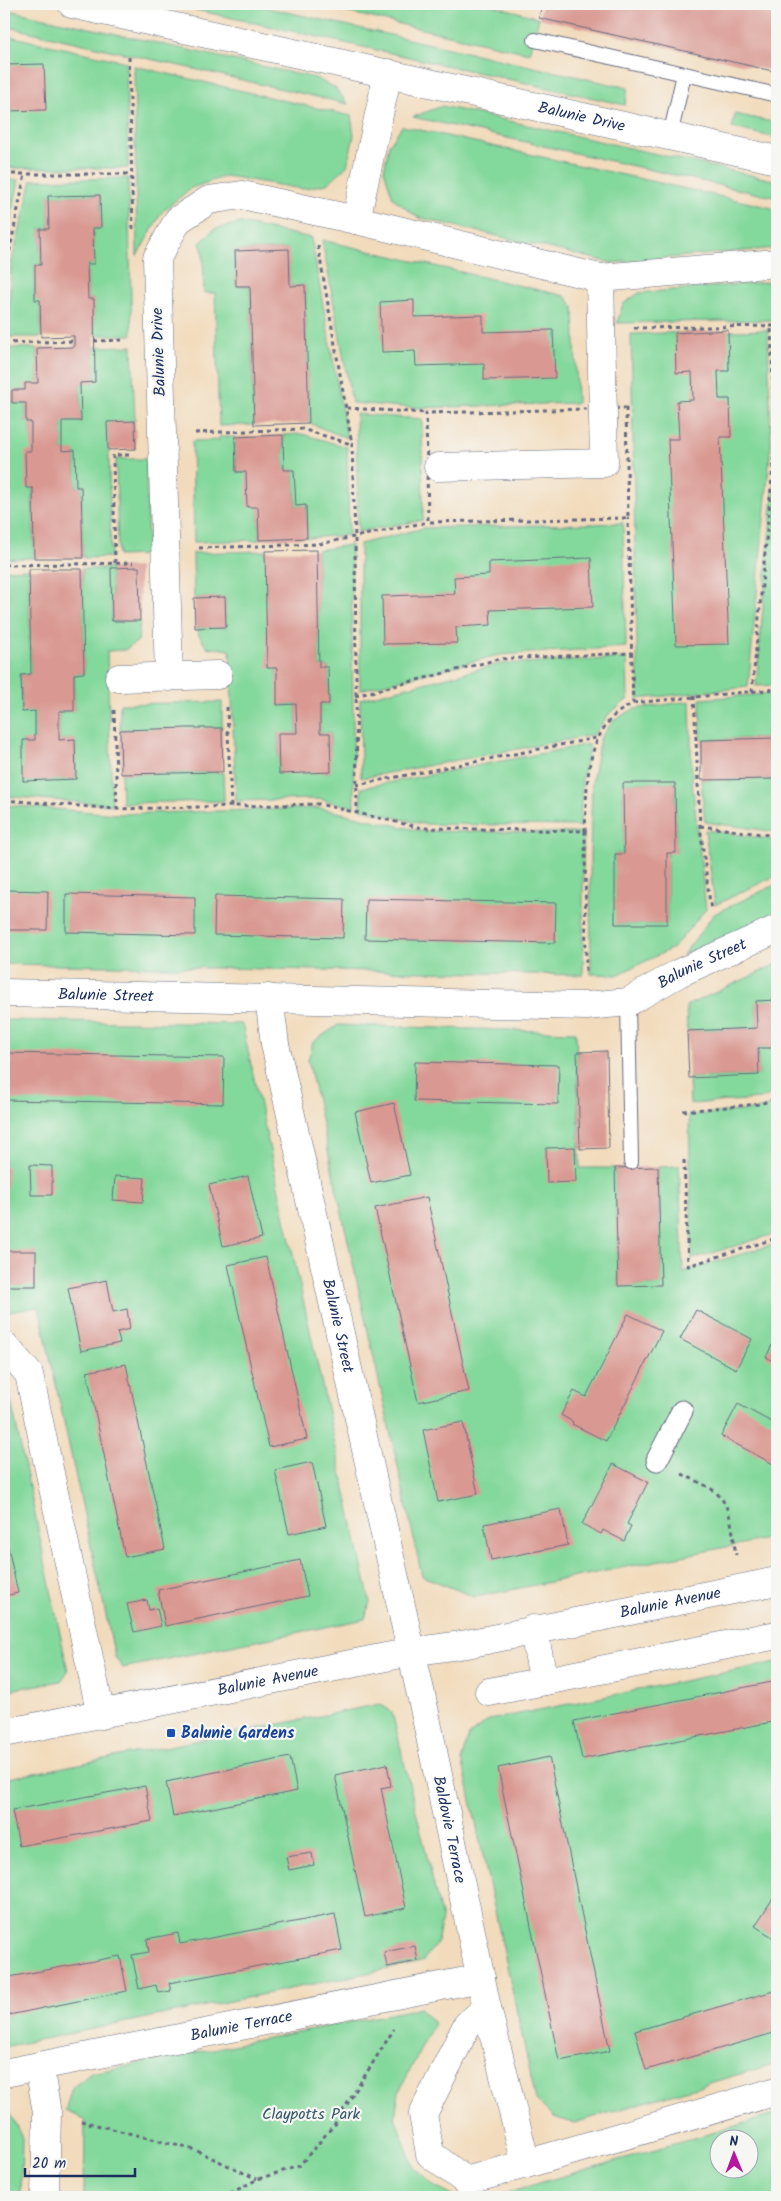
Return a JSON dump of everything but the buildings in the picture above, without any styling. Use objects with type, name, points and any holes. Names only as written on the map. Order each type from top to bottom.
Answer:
[{"type":"street","name":"Balunie Drive","points":[[72,4],[777,160]]},
{"type":"street","points":[[356,220],[388,73]]},
{"type":"street","name":"Balunie Drive","points":[[169,677],[157,258],[178,220],[209,200],[242,196],[356,220],[600,278],[777,263]]},
{"type":"street","points":[[438,467],[604,463],[600,278]]},
{"type":"street","points":[[119,678],[218,675]]},
{"type":"street","name":"Balunie Street","points":[[4,993],[586,1006],[628,1002],[679,973],[777,928]]},
{"type":"street","name":"Balunie Street","points":[[269,998],[275,1044],[412,1652]]},
{"type":"street","points":[[4,1345],[29,1374],[101,1715]]},
{"type":"street","points":[[657,1460],[682,1411]]},
{"type":"street","name":"Balunie Avenue","points":[[4,1733],[412,1652],[467,1644],[533,1629],[777,1581]]},
{"type":"street","points":[[533,1629],[544,1681]]},
{"type":"street","points":[[489,1692],[777,1635]]},
{"type":"street","name":"Baldovie Terrace","points":[[412,1652],[487,2008],[526,2164]]},
{"type":"street","name":"Balunie Terrace","points":[[4,2073],[481,1978]]},
{"type":"street","points":[[487,2008],[467,2024],[423,2114],[430,2154],[466,2181],[777,2091]]},
{"type":"street","points":[[39,2066],[46,2113],[45,2197]]},
{"type":"lane","points":[[535,40],[777,95]]},
{"type":"lane","points":[[670,136],[684,74]]},
{"type":"lane","points":[[628,1002],[631,1162]]},
{"type":"path","points":[[130,57],[133,242]]},
{"type":"path","points":[[4,174],[132,174]]},
{"type":"path","points":[[4,307],[6,264],[25,174]]},
{"type":"path","points":[[311,211],[352,444],[357,813]]},
{"type":"path","points":[[752,692],[776,445],[772,326]]},
{"type":"path","points":[[601,329],[777,326]]},
{"type":"path","points":[[4,343],[74,341]]},
{"type":"path","points":[[347,408],[426,413]]},
{"type":"path","points":[[115,563],[113,455],[162,444],[302,429],[352,444]]},
{"type":"path","points":[[628,518],[633,704]]},
{"type":"path","points":[[4,565],[165,562],[193,548],[318,544],[428,522]]},
{"type":"path","points":[[355,696],[500,660],[632,653]]},
{"type":"path","points":[[218,675],[226,696],[231,807]]},
{"type":"path","points":[[117,810],[113,699],[119,678]]},
{"type":"path","points":[[586,1006],[586,831],[588,779],[596,738],[612,717],[633,704],[694,696],[777,690]]},
{"type":"path","points":[[694,696],[700,826],[711,911]]},
{"type":"path","points":[[356,784],[596,738]]},
{"type":"path","points":[[4,800],[117,810],[319,804],[422,828],[586,831]]},
{"type":"path","points":[[700,826],[777,836]]},
{"type":"path","points":[[683,1111],[760,1104],[777,1098]]},
{"type":"path","points":[[684,1160],[688,1266],[777,1238]]},
{"type":"path","points":[[657,1460],[713,1490],[723,1499],[728,1511],[742,1588]]},
{"type":"path","points":[[223,2197],[258,2179],[299,2166],[334,2125],[406,2011],[403,1994]]},
{"type":"path","points":[[46,2113],[195,2150],[258,2179]]},
{"type":"green space","points":[[169,4],[251,4],[628,88],[625,105]]},
{"type":"green space","points":[[310,4],[489,4],[539,18],[529,53]]},
{"type":"green space","points":[[4,9],[315,78],[335,88],[348,104],[4,26]]},
{"type":"green space","points":[[4,35],[126,62],[128,168],[4,168]]},
{"type":"green space","points":[[134,66],[351,116],[354,135],[347,166],[327,184],[302,189],[226,176],[191,188],[162,212],[137,256]]},
{"type":"green space","points":[[442,106],[777,181],[777,198],[413,117]]},
{"type":"green space","points":[[735,114],[777,123],[777,138],[732,128]]},
{"type":"green space","points":[[402,126],[777,209],[777,248],[612,263],[417,217],[393,198],[384,170],[389,145]]},
{"type":"green space","points":[[128,178],[132,335],[94,335],[94,299],[88,299],[87,264],[94,264],[93,228],[101,228],[100,195],[49,196],[49,229],[40,229],[41,265],[35,265],[35,299],[40,300],[41,337],[8,337],[11,265],[32,180]]},
{"type":"green space","points":[[4,180],[19,180],[4,254]]},
{"type":"green space","points":[[241,223],[311,238],[347,438],[309,423],[305,285],[290,286],[288,249],[235,251],[236,286],[250,286],[254,425],[219,426],[215,293],[204,293],[203,252],[200,243],[214,229]]},
{"type":"green space","points":[[322,240],[565,296],[574,307],[577,403],[416,408],[352,403]]},
{"type":"green space","points":[[777,281],[777,320],[617,323],[623,304],[639,293]]},
{"type":"green space","points":[[768,330],[771,444],[748,687],[638,699],[631,334]]},
{"type":"green space","points":[[132,346],[135,421],[108,423],[111,557],[83,558],[81,487],[76,487],[75,451],[62,451],[62,421],[81,421],[80,383],[95,382],[94,347]]},
{"type":"green space","points":[[7,348],[37,348],[38,383],[25,390],[12,391],[12,403],[26,403],[26,422],[31,422],[34,558],[4,559],[4,437]]},
{"type":"green space","points":[[356,414],[422,419],[423,520],[358,532]]},
{"type":"green space","points":[[302,434],[347,447],[349,535],[307,538],[306,506],[296,506],[294,470],[284,470],[283,435]]},
{"type":"green space","points":[[219,437],[235,437],[236,472],[246,472],[258,507],[259,540],[194,542],[192,441],[219,440]]},
{"type":"green space","points":[[777,449],[777,685],[756,686]]},
{"type":"green space","points":[[116,459],[146,459],[148,555],[118,556]]},
{"type":"green space","points":[[623,523],[626,647],[499,655],[360,690],[360,544],[424,528]]},
{"type":"green space","points":[[351,545],[354,807],[319,799],[236,801],[230,650],[206,647],[195,628],[226,627],[225,597],[194,598],[193,553],[265,551],[277,668],[278,705],[296,704],[297,733],[278,734],[279,773],[330,772],[330,733],[320,733],[320,704],[329,704],[328,667],[319,667],[317,550]]},
{"type":"green space","points":[[111,568],[112,621],[140,621],[138,641],[125,650],[107,651],[112,805],[4,796],[4,570],[29,569],[31,674],[21,675],[22,711],[35,711],[35,740],[23,741],[24,781],[76,779],[75,740],[59,740],[59,711],[74,711],[74,674],[84,673],[82,569]]},
{"type":"green space","points":[[627,658],[628,699],[609,714],[593,735],[361,778],[360,699],[500,664]]},
{"type":"green space","points":[[777,693],[777,738],[701,740],[700,699]]},
{"type":"green space","points":[[690,701],[692,782],[706,909],[673,948],[617,975],[591,974],[590,854],[592,783],[600,738],[614,720],[634,709]],"holes":[[[623,783],[675,783],[676,852],[667,853],[667,924],[616,924],[615,854],[624,854]]]},
{"type":"green space","points":[[222,702],[222,728],[120,730],[120,704]]},
{"type":"green space","points":[[590,744],[582,779],[580,826],[422,824],[361,809],[361,788]]},
{"type":"green space","points":[[223,772],[224,801],[122,803],[121,774]]},
{"type":"green space","points":[[777,779],[777,832],[705,822],[701,780]]},
{"type":"green space","points":[[4,805],[117,814],[319,808],[421,831],[583,833],[583,975],[4,964]]},
{"type":"green space","points":[[705,830],[777,840],[777,875],[715,905]]},
{"type":"green space","points":[[777,884],[777,912],[683,955],[714,914]]},
{"type":"green space","points":[[777,964],[777,1000],[756,1002],[757,1028],[687,1031],[686,1006]]},
{"type":"green space","points":[[4,1020],[242,1024],[370,1602],[365,1619],[123,1668],[115,1657],[39,1307],[4,1313]]},
{"type":"green space","points":[[338,1025],[576,1032],[580,1168],[615,1168],[618,1286],[661,1285],[658,1167],[679,1166],[683,1272],[777,1243],[777,1537],[475,1597],[422,1576],[308,1060],[313,1042]]},
{"type":"green space","points":[[758,1048],[777,1048],[777,1092],[760,1099],[690,1104],[689,1078],[759,1075]]},
{"type":"green space","points":[[777,1103],[777,1233],[692,1259],[689,1115],[761,1109]]},
{"type":"green space","points":[[4,1386],[8,1387],[68,1671],[61,1681],[4,1691]]},
{"type":"green space","points":[[777,1662],[777,2063],[574,2123],[553,2117],[536,2100],[462,1759],[468,1736],[489,1720]]},
{"type":"green space","points":[[380,1704],[392,1712],[442,1919],[437,1943],[422,1962],[4,2047],[4,1779]]},
{"type":"green space","name":"Claypotts Park","points":[[420,2008],[434,2023],[399,2092],[395,2117],[413,2166],[435,2187],[455,2197],[84,2197],[85,2119],[65,2111],[72,2088],[91,2073]]},
{"type":"green space","points":[[4,2111],[10,2113],[22,2138],[21,2197],[4,2197]]},
{"type":"green space","points":[[777,2114],[777,2197],[491,2197],[708,2134],[708,2178],[758,2178],[758,2128],[729,2128]]},
{"type":"place","name":"Balunie Gardens","points":[[171,1733]]}]
